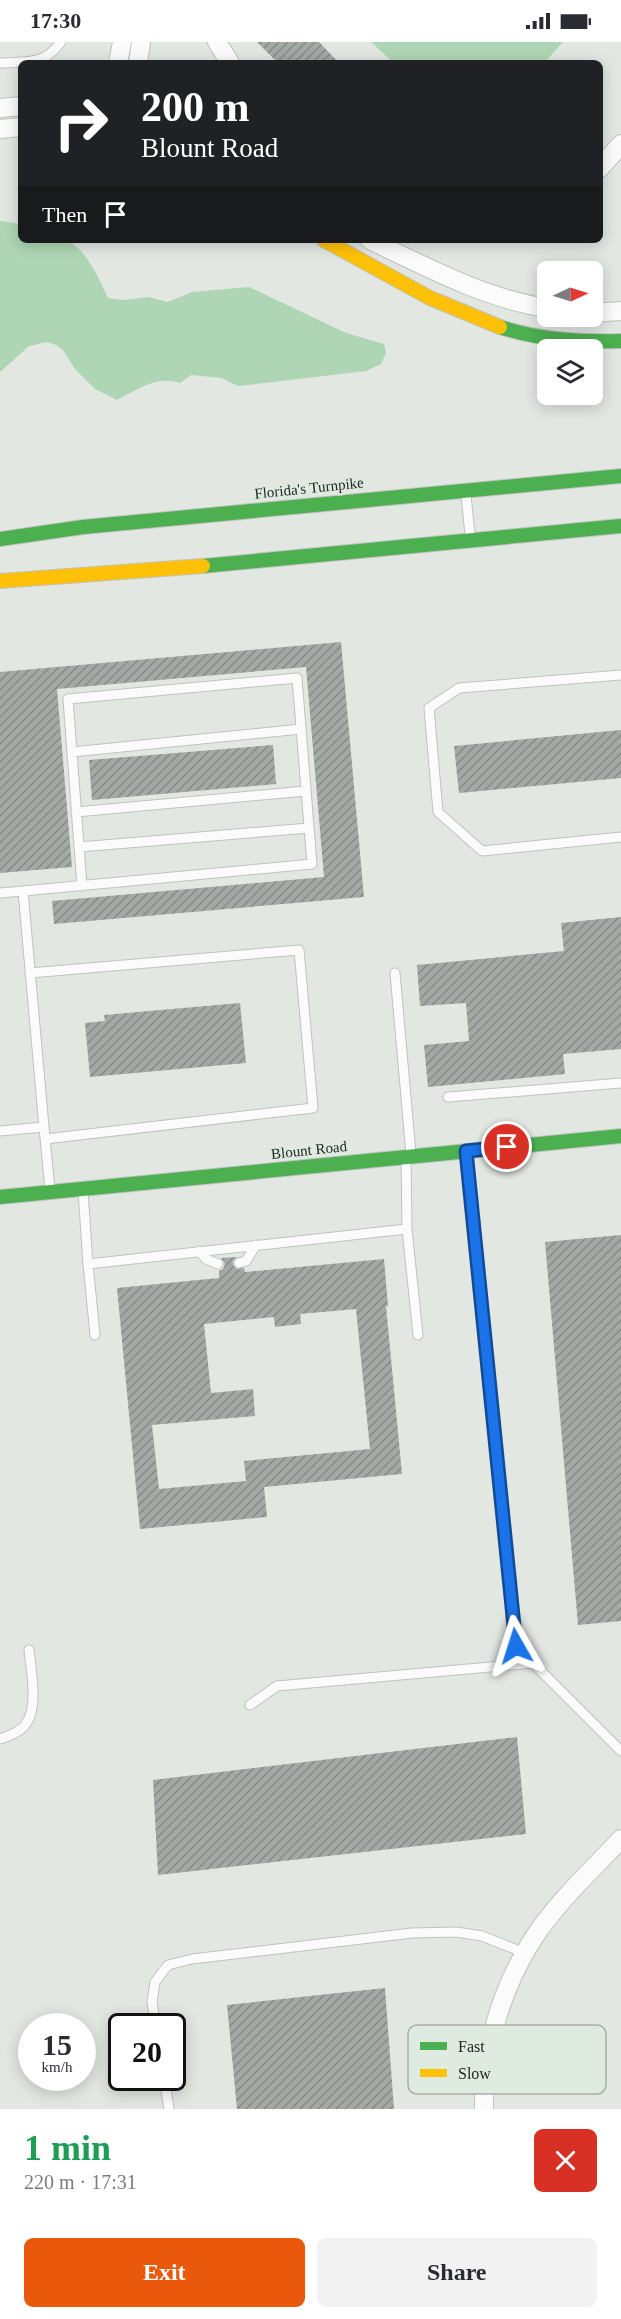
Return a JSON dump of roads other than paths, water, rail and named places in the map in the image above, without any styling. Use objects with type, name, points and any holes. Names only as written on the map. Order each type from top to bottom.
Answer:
[{"type":"main road","points":[[329,243],[447,308],[527,336],[593,344],[621,341]]},
{"type":"main road","name":"Florida's Turnpike","points":[[0,540],[83,526],[621,476]]},
{"type":"main road","points":[[12,524],[83,526]]},
{"type":"main road","points":[[0,581],[141,572],[621,526]]},
{"type":"main road","name":"Blount Road","points":[[0,1197],[621,1137]]},
{"type":"street","points":[[119,60],[122,42]]},
{"type":"street","points":[[138,60],[141,42]]},
{"type":"street","points":[[217,42],[229,60]]},
{"type":"street","points":[[0,108],[18,106]]},
{"type":"street","points":[[0,129],[18,127]]},
{"type":"street","points":[[603,165],[621,144]]},
{"type":"street","points":[[376,243],[448,278],[537,306]]},
{"type":"street","points":[[603,312],[621,311]]},
{"type":"street","points":[[496,2025],[509,1985],[525,1953],[549,1917],[621,1839]]},
{"type":"street","points":[[484,2109],[485,2094]]},
{"type":"lane","points":[[31,60],[51,56],[61,42]]},
{"type":"lane","points":[[0,63],[18,61]]},
{"type":"lane","points":[[466,489],[471,540]]},
{"type":"lane","points":[[621,675],[459,688],[429,708],[438,812],[482,851],[621,837]]},
{"type":"lane","points":[[0,893],[82,886],[312,864],[297,678],[68,699],[82,886]]},
{"type":"lane","points":[[72,752],[301,729]]},
{"type":"lane","points":[[76,812],[306,791]]},
{"type":"lane","points":[[79,847],[309,828]]},
{"type":"lane","points":[[23,891],[50,1192]]},
{"type":"lane","points":[[30,973],[299,950],[313,1108],[45,1139]]},
{"type":"lane","points":[[395,973],[409,1157],[407,1229],[418,1335]]},
{"type":"lane","points":[[448,1097],[621,1083]]},
{"type":"lane","points":[[0,1131],[44,1127]]},
{"type":"lane","points":[[466,1151],[516,1646],[621,1751]]},
{"type":"lane","points":[[83,1189],[94,1335]]},
{"type":"lane","points":[[88,1263],[407,1229]]},
{"type":"lane","points":[[239,1263],[246,1261],[256,1245]]},
{"type":"lane","points":[[199,1251],[206,1259],[218,1264]]},
{"type":"lane","points":[[0,1739],[25,1726],[32,1713],[33,1686],[29,1650]]},
{"type":"lane","points":[[250,1705],[277,1686],[534,1663]]},
{"type":"lane","points":[[154,2013],[152,2002],[155,1982],[168,1965],[192,1959],[412,1933],[456,1932],[482,1936],[525,1953]]},
{"type":"lane","points":[[166,2091],[169,2109]]}]
